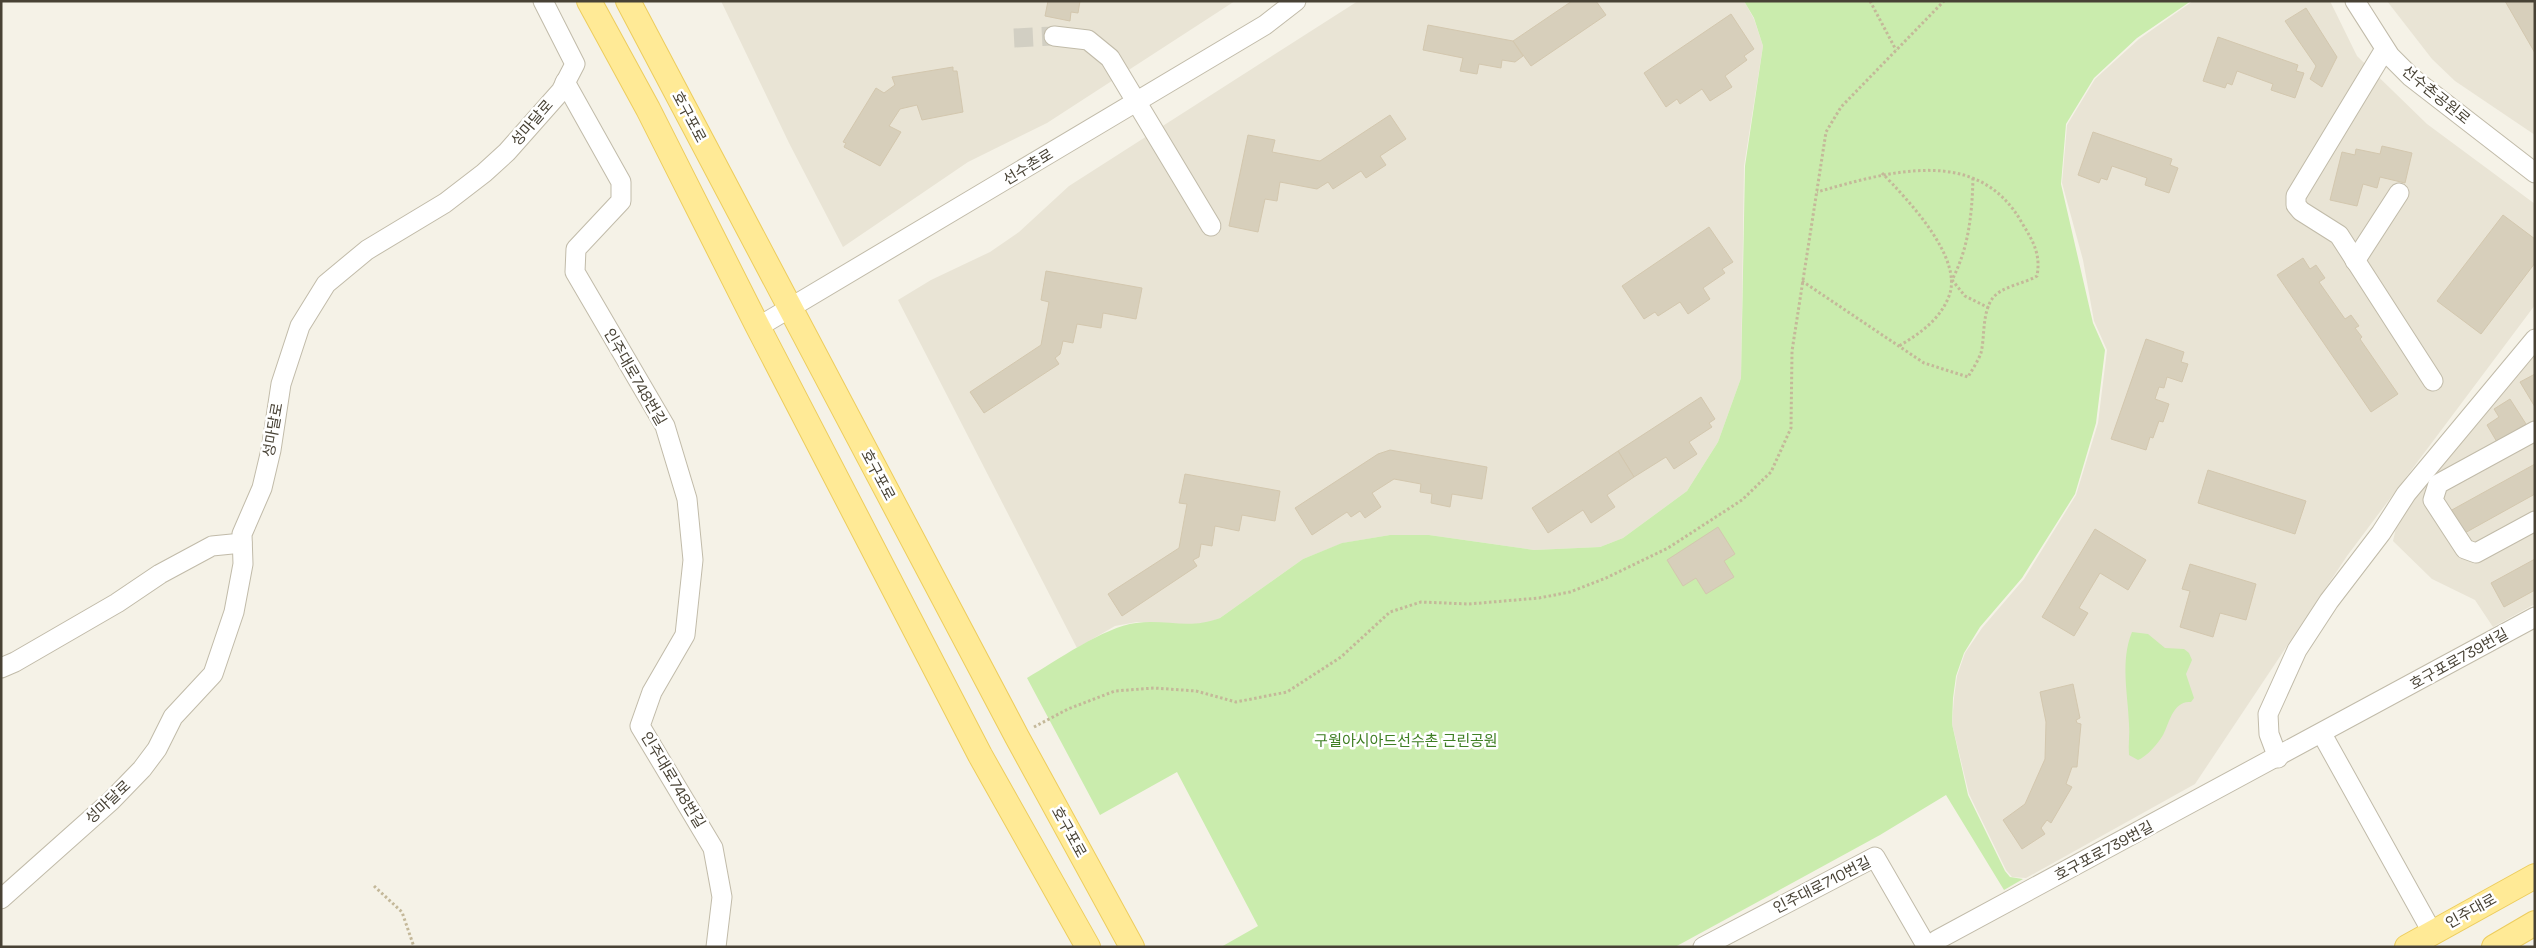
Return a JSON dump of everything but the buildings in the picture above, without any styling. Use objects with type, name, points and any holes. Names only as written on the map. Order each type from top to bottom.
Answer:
[{"type":"main road","points":[[589,1],[648,109],[758,328],[980,755],[1088,947]]},
{"type":"main road","name":"호구포로","points":[[628,1],[1017,736],[1132,947]]},
{"type":"main road","name":"인주대로","points":[[2407,947],[2535,876]]},
{"type":"main road","points":[[2494,947],[2535,923]]},
{"type":"street","name":"성마달로","points":[[1,899],[111,801],[157,749],[173,717],[188,698],[213,674],[234,612],[243,564],[242,534],[262,488],[284,376],[300,326],[326,284],[367,250],[445,203],[484,173],[508,152],[560,91],[575,64],[542,1]]},
{"type":"street","name":"선수촌로","points":[[758,328],[1265,25],[1296,1]]},
{"type":"street","name":"선수촌공원로","points":[[2355,1],[2385,49],[2411,77],[2535,173]]},
{"type":"street","points":[[1054,36],[1088,40],[1102,49],[1110,58],[1211,226]]},
{"type":"street","points":[[2385,49],[2296,196],[2296,204],[2301,211],[2339,235],[2433,381]]},
{"type":"street","name":"인주대로748번길","points":[[565,82],[621,182],[621,201],[576,249],[574,272],[665,426],[687,499],[693,560],[685,635],[652,692],[640,726],[713,848],[722,897],[716,947]]},
{"type":"street","points":[[2355,260],[2399,193]]},
{"type":"street","points":[[2278,758],[2269,734],[2268,714],[2298,650],[2329,601],[2380,533],[2406,494],[2535,339]]},
{"type":"street","points":[[2535,431],[2438,484],[2433,500],[2465,549],[2476,553],[2535,521]]},
{"type":"street","points":[[1,668],[16,662],[117,604],[160,574],[212,546],[242,543]]},
{"type":"street","name":"호구포로739번길","points":[[1929,947],[1937,940],[2278,758],[2535,617]]},
{"type":"street","points":[[2322,734],[2432,932]]},
{"type":"street","name":"인주대로710번길","points":[[1703,947],[1874,857],[1929,947]]},
{"type":"path","points":[[1870,1],[1896,50]]},
{"type":"path","points":[[1017,736],[1068,710],[1115,691],[1154,688],[1196,691],[1236,702],[1287,692],[1341,657],[1390,612],[1421,602],[1469,604],[1539,598],[1570,592],[1606,578],[1668,548],[1742,500],[1772,472],[1792,428],[1792,351],[1802,281],[1810,247],[1826,132],[1841,107],[1944,1]]},
{"type":"path","points":[[1802,281],[1924,363],[1968,377],[1981,352],[1988,308],[1993,298],[2008,288],[2026,283],[2037,276],[2040,262],[2036,248],[2020,219],[2003,195],[1984,182],[1956,172],[1882,173],[1817,192]]},
{"type":"path","points":[[1882,173],[1909,201],[1928,228],[1948,260],[1952,280],[1950,296],[1934,320],[1923,332],[1899,346]]},
{"type":"path","points":[[1952,280],[1962,261],[1967,243],[1973,178]]},
{"type":"path","points":[[1952,280],[1965,296],[1988,308]]},
{"type":"path","points":[[374,886],[402,912],[414,947]]},
{"type":"shaded area","points":[[721,1],[1235,1],[1047,123],[968,162],[843,247],[789,143]]},
{"type":"shaded area","points":[[1358,1],[1744,1],[1754,19],[1763,46],[1744,166],[1741,378],[1718,442],[1687,491],[1623,538],[1600,547],[1534,550],[1429,535],[1390,535],[1343,543],[1303,559],[1220,618],[1205,624],[1184,625],[1137,622],[1115,626],[1077,648],[898,300],[931,280],[990,252],[1019,232],[1069,186]]},
{"type":"shaded area","points":[[2193,1],[2330,1],[2357,56],[2427,124],[2535,204],[2535,305],[2347,556],[2195,784],[2026,878],[2012,877],[2006,870],[1969,794],[1952,724],[1957,676],[1965,653],[1982,628],[2024,579],[2076,495],[2098,423],[2107,350],[2094,321],[2083,260],[2062,183],[2067,125],[2095,79],[2139,39]]},
{"type":"shaded area","points":[[2387,1],[2535,1],[2535,135],[2455,81],[2432,59]]},
{"type":"shaded area","points":[[2535,354],[2535,604],[2493,627],[2475,600],[2432,579],[2393,541],[2398,519],[2507,378]]},
{"type":"green space","name":"구월아시아드선수촌 근린공원","points":[[1744,1],[2191,1],[2137,38],[2094,78],[2066,124],[2061,184],[2093,323],[2105,350],[2096,423],[2075,494],[2022,578],[1980,627],[1964,653],[1956,676],[1952,724],[1968,795],[2005,871],[2010,877],[2023,879],[2004,890],[1946,795],[1880,835],[1675,947],[1221,947],[1258,926],[1177,772],[1100,815],[1027,678],[1080,646],[1123,626],[1147,622],[1188,624],[1220,618],[1303,559],[1342,543],[1390,535],[1429,535],[1534,550],[1600,547],[1623,538],[1687,491],[1718,442],[1741,378],[1745,166],[1763,46],[1754,18]]},
{"type":"green space","points":[[2132,632],[2148,634],[2165,648],[2184,649],[2189,653],[2192,660],[2186,674],[2194,698],[2191,702],[2185,702],[2176,709],[2158,742],[2138,760],[2129,755],[2126,654]]},
{"type":"tunnel","points":[[1014,38],[1054,36]]}]
